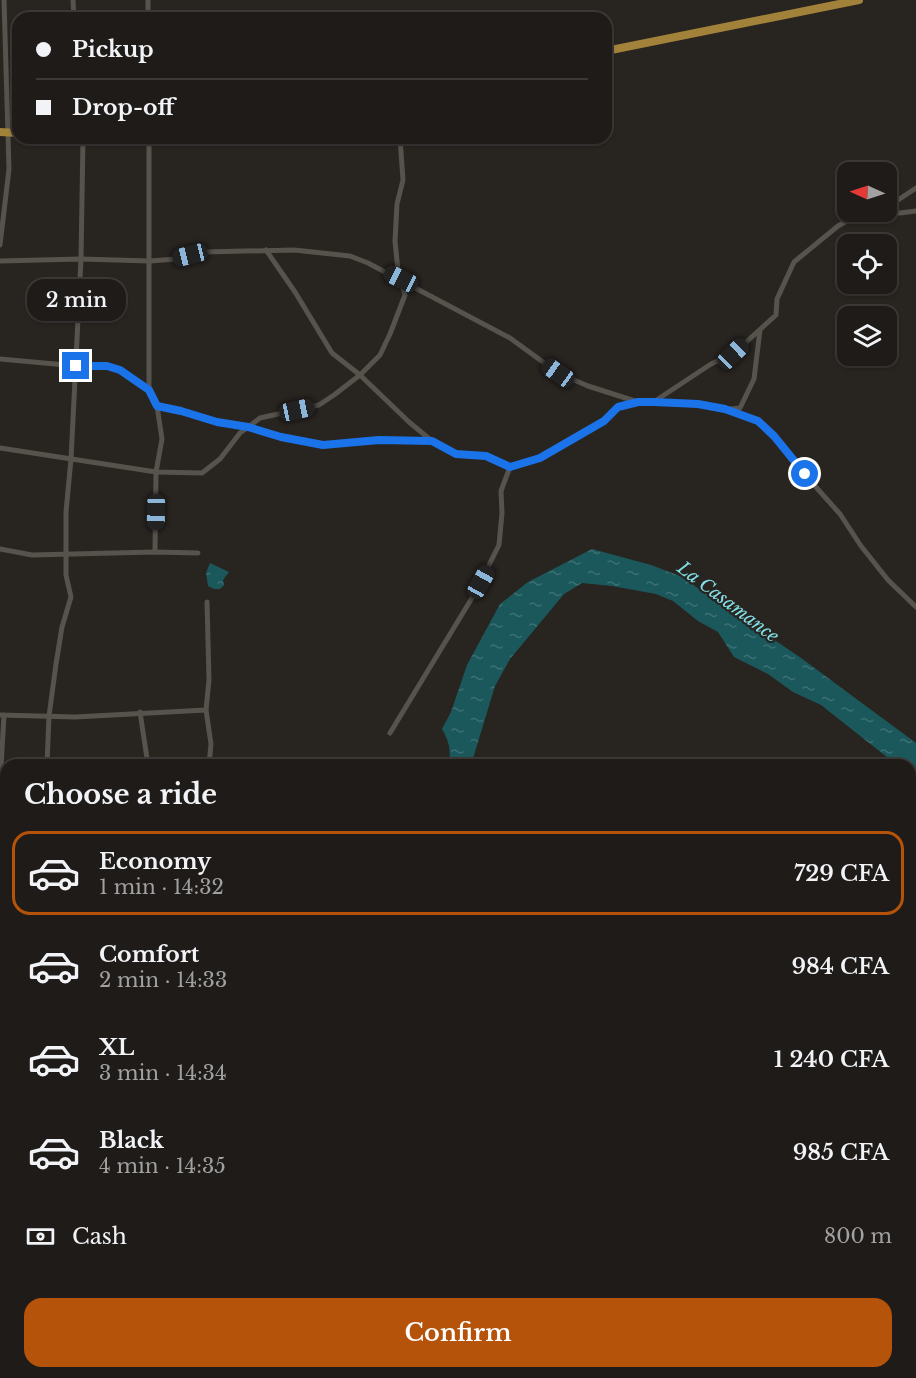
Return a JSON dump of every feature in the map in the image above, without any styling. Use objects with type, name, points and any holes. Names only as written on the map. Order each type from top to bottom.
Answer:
[{"type":"main road","points":[[612,50],[860,0]]},
{"type":"street","points":[[4,0],[12,106]]},
{"type":"street","points":[[0,244],[12,144]]},
{"type":"street","points":[[47,759],[49,716],[62,627],[71,597],[66,574],[66,512],[71,459],[81,259],[83,144]]},
{"type":"street","points":[[149,144],[149,390],[157,406],[162,439],[156,472],[155,552]]},
{"type":"street","points":[[0,448],[156,472],[202,473],[220,459],[240,432],[260,418],[319,405],[360,375],[380,355],[405,296],[398,271],[395,241],[397,204],[403,180],[400,144]]},
{"type":"street","points":[[897,201],[916,188]]},
{"type":"street","points":[[897,213],[915,210]]},
{"type":"street","points":[[654,402],[711,364],[733,354],[776,315],[777,299],[794,262],[845,222]]},
{"type":"street","points":[[0,261],[81,259],[150,261],[176,259],[203,252],[266,250],[294,250],[350,256],[401,279],[510,338],[558,373],[588,386],[638,402]]},
{"type":"street","points":[[266,250],[332,353],[360,375],[432,441],[456,454],[486,456],[510,467],[540,458],[604,421],[618,407],[638,402],[654,402],[698,404],[725,409],[758,421],[774,436],[790,458],[840,514],[861,546],[888,580],[916,607]]},
{"type":"street","points":[[725,409],[740,408],[754,379],[760,330]]},
{"type":"street","points":[[0,360],[107,366],[120,370],[149,390]]},
{"type":"street","points":[[157,406],[217,422],[323,445],[379,440],[432,441]]},
{"type":"street","points":[[390,733],[475,593],[490,563],[498,545],[502,513],[501,491],[510,467]]},
{"type":"street","points":[[0,549],[32,555],[198,553]]},
{"type":"street","points":[[207,602],[209,680],[206,710],[211,744],[210,759]]},
{"type":"street","points":[[1,759],[2,715],[75,717],[206,710]]},
{"type":"street","points":[[140,712],[147,759]]},
{"type":"water","points":[[592,549],[651,565],[680,576],[801,658],[916,743],[916,759],[889,759],[821,705],[793,692],[768,674],[734,657],[718,632],[698,621],[673,601],[656,594],[582,583],[564,594],[510,659],[495,686],[473,759],[449,759],[449,747],[442,729],[451,712],[467,665],[500,604],[528,582]]},
{"type":"water","points":[[210,563],[229,572],[220,589],[208,586],[206,573]]},
{"type":"route","points":[[76,366],[107,366],[120,370],[149,390],[157,406],[281,437],[323,445],[379,440],[432,441],[456,454],[486,456],[510,467],[540,458],[604,421],[618,407],[638,402],[698,404],[725,409],[758,421],[774,436],[805,474]]},
{"type":"water label","name":"La Casamance","points":[[728,602]]}]
